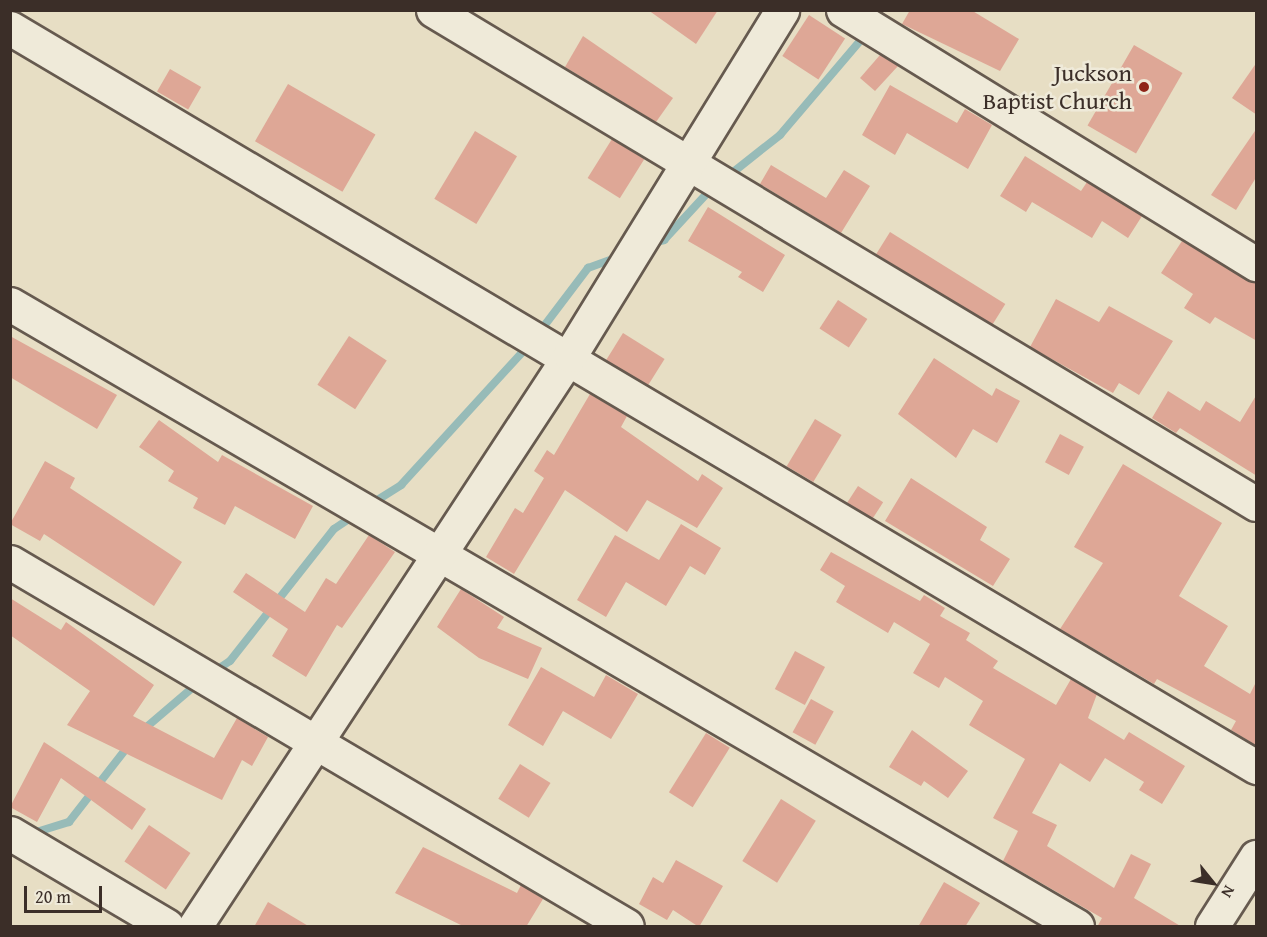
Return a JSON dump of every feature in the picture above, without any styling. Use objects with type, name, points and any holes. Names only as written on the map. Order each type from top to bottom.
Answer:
[{"type":"street","points":[[433,10],[1257,504]]},
{"type":"street","points":[[195,927],[439,555],[564,352],[622,270],[655,216],[696,168],[782,10]]},
{"type":"street","points":[[859,20],[1257,264]]},
{"type":"street","points":[[10,28],[522,327],[1257,767]]},
{"type":"street","points":[[10,304],[1077,927]]},
{"type":"street","points":[[10,562],[627,927]]},
{"type":"street","points":[[10,833],[167,927]]},
{"type":"street","points":[[1212,927],[1257,857]]},
{"type":"building","points":[[648,10],[718,10],[696,44]]},
{"type":"building","points":[[910,10],[971,10],[1019,39],[1000,71],[902,24]]},
{"type":"building","points":[[809,15],[845,38],[818,80],[782,56]]},
{"type":"building","points":[[583,36],[673,98],[656,122],[565,67]]},
{"type":"building","points":[[1134,45],[1182,73],[1136,154],[1088,126]]},
{"type":"building","points":[[880,55],[898,66],[875,91],[860,78]]},
{"type":"building","points":[[1257,62],[1257,115],[1232,98]]},
{"type":"building","points":[[170,69],[201,87],[188,110],[157,92]]},
{"type":"building","points":[[288,84],[375,135],[342,192],[255,141]]},
{"type":"building","points":[[890,85],[957,123],[965,109],[992,125],[968,169],[907,133],[895,155],[862,135]]},
{"type":"building","points":[[1257,128],[1257,176],[1236,210],[1211,195]]},
{"type":"building","points":[[475,131],[517,156],[476,224],[434,199]]},
{"type":"building","points":[[612,139],[644,159],[620,198],[588,178]]},
{"type":"building","points":[[1025,156],[1081,191],[1087,182],[1142,216],[1128,238],[1102,221],[1092,238],[1032,202],[1026,212],[1000,196]]},
{"type":"building","points":[[771,165],[826,198],[844,170],[870,186],[841,233],[760,184]]},
{"type":"building","points":[[708,207],[785,255],[763,292],[738,277],[742,272],[688,241]]},
{"type":"building","points":[[890,232],[1005,304],[992,326],[876,254]]},
{"type":"building","points":[[1182,241],[1257,283],[1257,341],[1215,317],[1210,324],[1184,308],[1193,294],[1161,273]]},
{"type":"building","points":[[1056,299],[1099,322],[1109,306],[1173,341],[1139,395],[1119,383],[1113,393],[1030,347]]},
{"type":"building","points":[[838,300],[867,319],[849,348],[819,329]]},
{"type":"building","points":[[623,333],[665,359],[648,386],[606,360]]},
{"type":"building","points":[[10,336],[117,395],[97,429],[10,377]]},
{"type":"building","points":[[349,336],[387,361],[355,409],[317,385]]},
{"type":"building","points":[[934,358],[992,396],[996,388],[1020,401],[997,443],[973,429],[956,458],[898,414]]},
{"type":"building","points":[[1168,391],[1200,411],[1206,401],[1240,422],[1257,394],[1257,476],[1180,428],[1176,433],[1152,418]]},
{"type":"building","points":[[590,394],[627,416],[621,427],[698,481],[702,474],[723,488],[697,528],[647,500],[627,532],[565,490],[514,574],[486,557],[515,508],[523,513],[544,478],[534,471],[547,450],[554,455]]},
{"type":"building","points":[[815,419],[842,435],[813,482],[787,466]]},
{"type":"building","points":[[159,420],[218,462],[222,455],[313,506],[295,539],[235,506],[225,525],[193,508],[198,498],[168,481],[174,471],[139,447]]},
{"type":"building","points":[[1060,434],[1084,447],[1069,475],[1045,462]]},
{"type":"building","points":[[45,461],[75,478],[70,488],[182,562],[154,606],[44,534],[40,541],[10,524]]},
{"type":"building","points":[[1123,464],[1222,523],[1179,596],[1228,626],[1204,666],[1250,694],[1257,680],[1257,746],[1231,730],[1236,721],[1157,679],[1154,684],[1060,629],[1103,563],[1074,547]]},
{"type":"building","points":[[911,478],[987,527],[980,540],[1010,559],[993,586],[885,521]]},
{"type":"building","points":[[858,486],[883,502],[872,519],[847,503]]},
{"type":"building","points":[[681,524],[721,548],[705,575],[690,566],[666,606],[626,582],[606,617],[577,600],[615,535],[659,560]]},
{"type":"building","points":[[369,535],[395,552],[342,628],[337,625],[306,677],[272,656],[288,629],[233,592],[246,573],[305,612],[326,578],[336,584]]},
{"type":"building","points":[[831,552],[920,601],[924,595],[945,608],[940,616],[970,633],[966,640],[998,661],[993,668],[1056,705],[1071,679],[1097,694],[1088,718],[1124,740],[1129,732],[1185,766],[1162,804],[1139,790],[1144,782],[1105,758],[1090,782],[1060,763],[1032,813],[1057,825],[1047,846],[1114,888],[1131,854],[1151,864],[1134,898],[1182,927],[1097,927],[1102,918],[1003,861],[1018,831],[993,818],[1025,759],[969,725],[983,701],[945,677],[939,688],[913,673],[930,644],[894,622],[888,633],[836,602],[845,586],[820,570]]},
{"type":"building","points":[[461,589],[504,617],[497,628],[542,648],[528,679],[479,658],[437,627]]},
{"type":"building","points":[[10,598],[61,630],[66,622],[154,685],[133,716],[214,758],[237,718],[268,737],[252,766],[242,760],[222,800],[67,725],[90,691],[10,635]]},
{"type":"building","points":[[795,651],[825,667],[805,705],[775,689]]},
{"type":"building","points":[[541,667],[594,697],[606,675],[638,694],[611,739],[563,711],[543,746],[508,725]]},
{"type":"building","points":[[811,699],[834,712],[815,745],[793,732]]},
{"type":"building","points":[[912,730],[968,771],[948,798],[924,781],[921,786],[889,767]]},
{"type":"building","points":[[706,733],[730,748],[693,807],[669,792]]},
{"type":"building","points":[[44,742],[146,809],[132,830],[61,778],[37,822],[10,807]]},
{"type":"building","points":[[520,764],[551,783],[529,818],[498,799]]},
{"type":"building","points":[[781,799],[816,821],[777,883],[742,861]]},
{"type":"building","points":[[149,825],[190,853],[166,889],[124,861]]},
{"type":"building","points":[[423,847],[517,893],[521,885],[543,899],[526,927],[465,927],[395,893]]},
{"type":"building","points":[[676,860],[723,886],[699,927],[673,910],[667,920],[639,904],[653,877],[663,883]]},
{"type":"building","points":[[944,882],[980,903],[965,927],[918,927]]},
{"type":"building","points":[[268,902],[310,927],[254,927]]},
{"type":"waterway","points":[[727,177],[780,135],[866,34]]},
{"type":"waterway","points":[[651,244],[664,240],[712,188]]},
{"type":"waterway","points":[[538,334],[588,268],[618,257]]},
{"type":"waterway","points":[[371,504],[401,485],[529,345]]},
{"type":"waterway","points":[[212,673],[230,661],[334,529],[356,514]]},
{"type":"waterway","points":[[143,730],[198,683]]},
{"type":"waterway","points":[[30,834],[69,822],[129,745]]},
{"type":"place","name":"Juckson Baptist Church","points":[[1144,87]]}]
